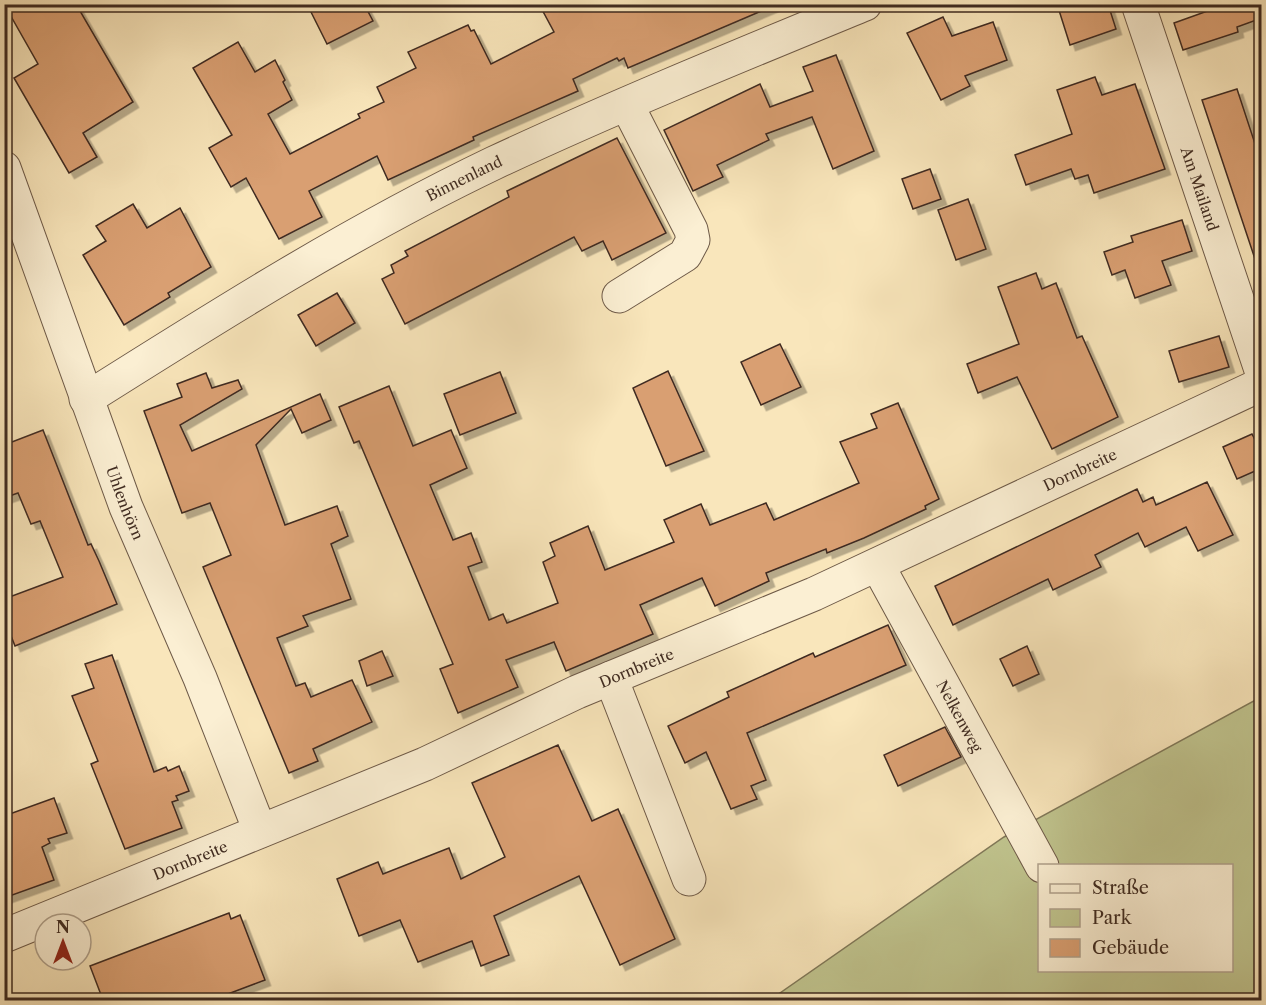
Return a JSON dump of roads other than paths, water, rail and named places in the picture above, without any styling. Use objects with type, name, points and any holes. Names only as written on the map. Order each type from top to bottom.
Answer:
[{"type":"street","name":"Binnenland","points":[[86,399],[217,316],[335,246],[494,164],[865,4]]},
{"type":"street","name":"Am Mailand","points":[[1138,4],[1262,374]]},
{"type":"street","points":[[619,296],[685,255],[693,240],[691,230],[627,105]]},
{"type":"street","name":"Uhlenhörn","points":[[4,168],[126,507],[200,678],[260,831]]},
{"type":"street","name":"Dornbreite","points":[[4,936],[425,764],[611,678],[878,566],[1262,384]]},
{"type":"street","name":"Nelkenweg","points":[[878,566],[1041,864]]},
{"type":"street","points":[[611,678],[689,879]]}]
